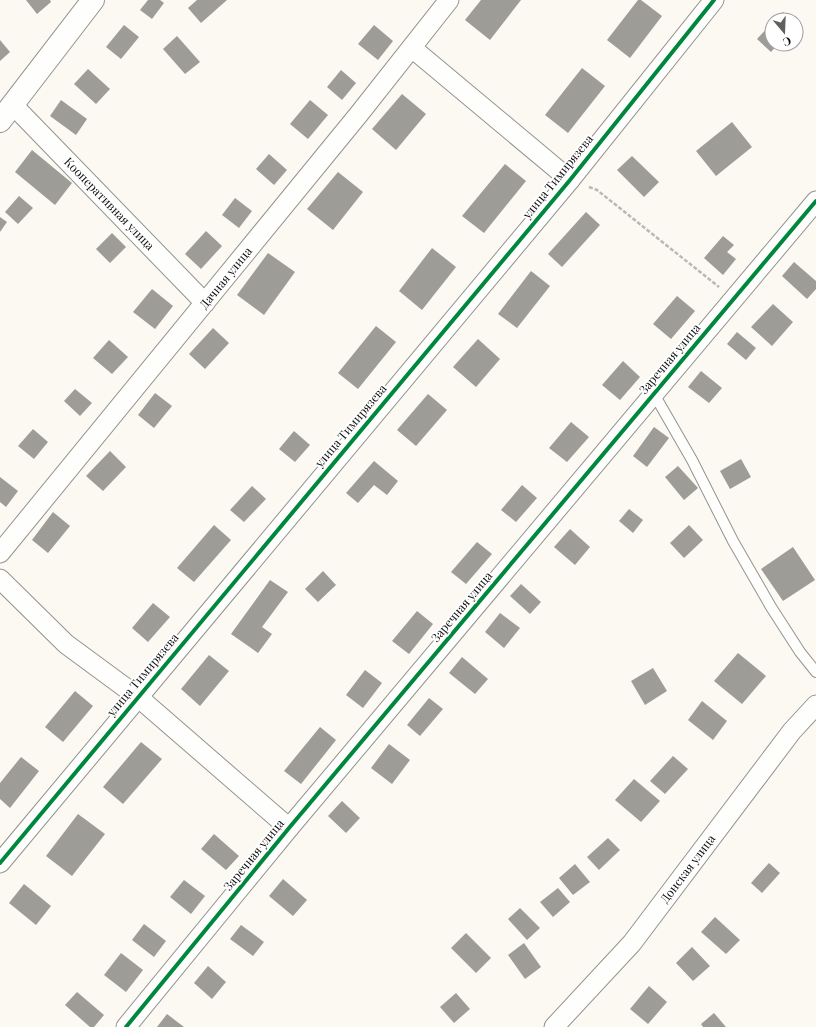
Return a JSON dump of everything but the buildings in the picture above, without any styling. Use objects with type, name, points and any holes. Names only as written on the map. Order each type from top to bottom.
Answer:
[{"type":"street","name":"Кооперативная улица","points":[[93,0],[6,113],[205,302]]},
{"type":"street","name":"Дачная улица","points":[[0,553],[412,48],[449,0]]},
{"type":"street","name":"улица Тимирязева","points":[[0,863],[570,180],[714,0]]},
{"type":"street","points":[[412,48],[570,180]]},
{"type":"street","name":"Заречная улица","points":[[126,1027],[289,828],[816,201]]},
{"type":"street","points":[[0,579],[66,644],[138,697],[289,828]]},
{"type":"street","name":"Донская улица","points":[[554,1027],[632,943],[792,731],[816,705]]},
{"type":"lane","points":[[654,394],[692,460],[733,541],[771,607],[800,652],[816,672]]},
{"type":"path","points":[[570,180],[597,190],[734,299]]},
{"type":"cycle path","points":[[0,863],[570,180],[714,0]]},
{"type":"cycle path","points":[[126,1027],[289,828],[816,201]]}]
